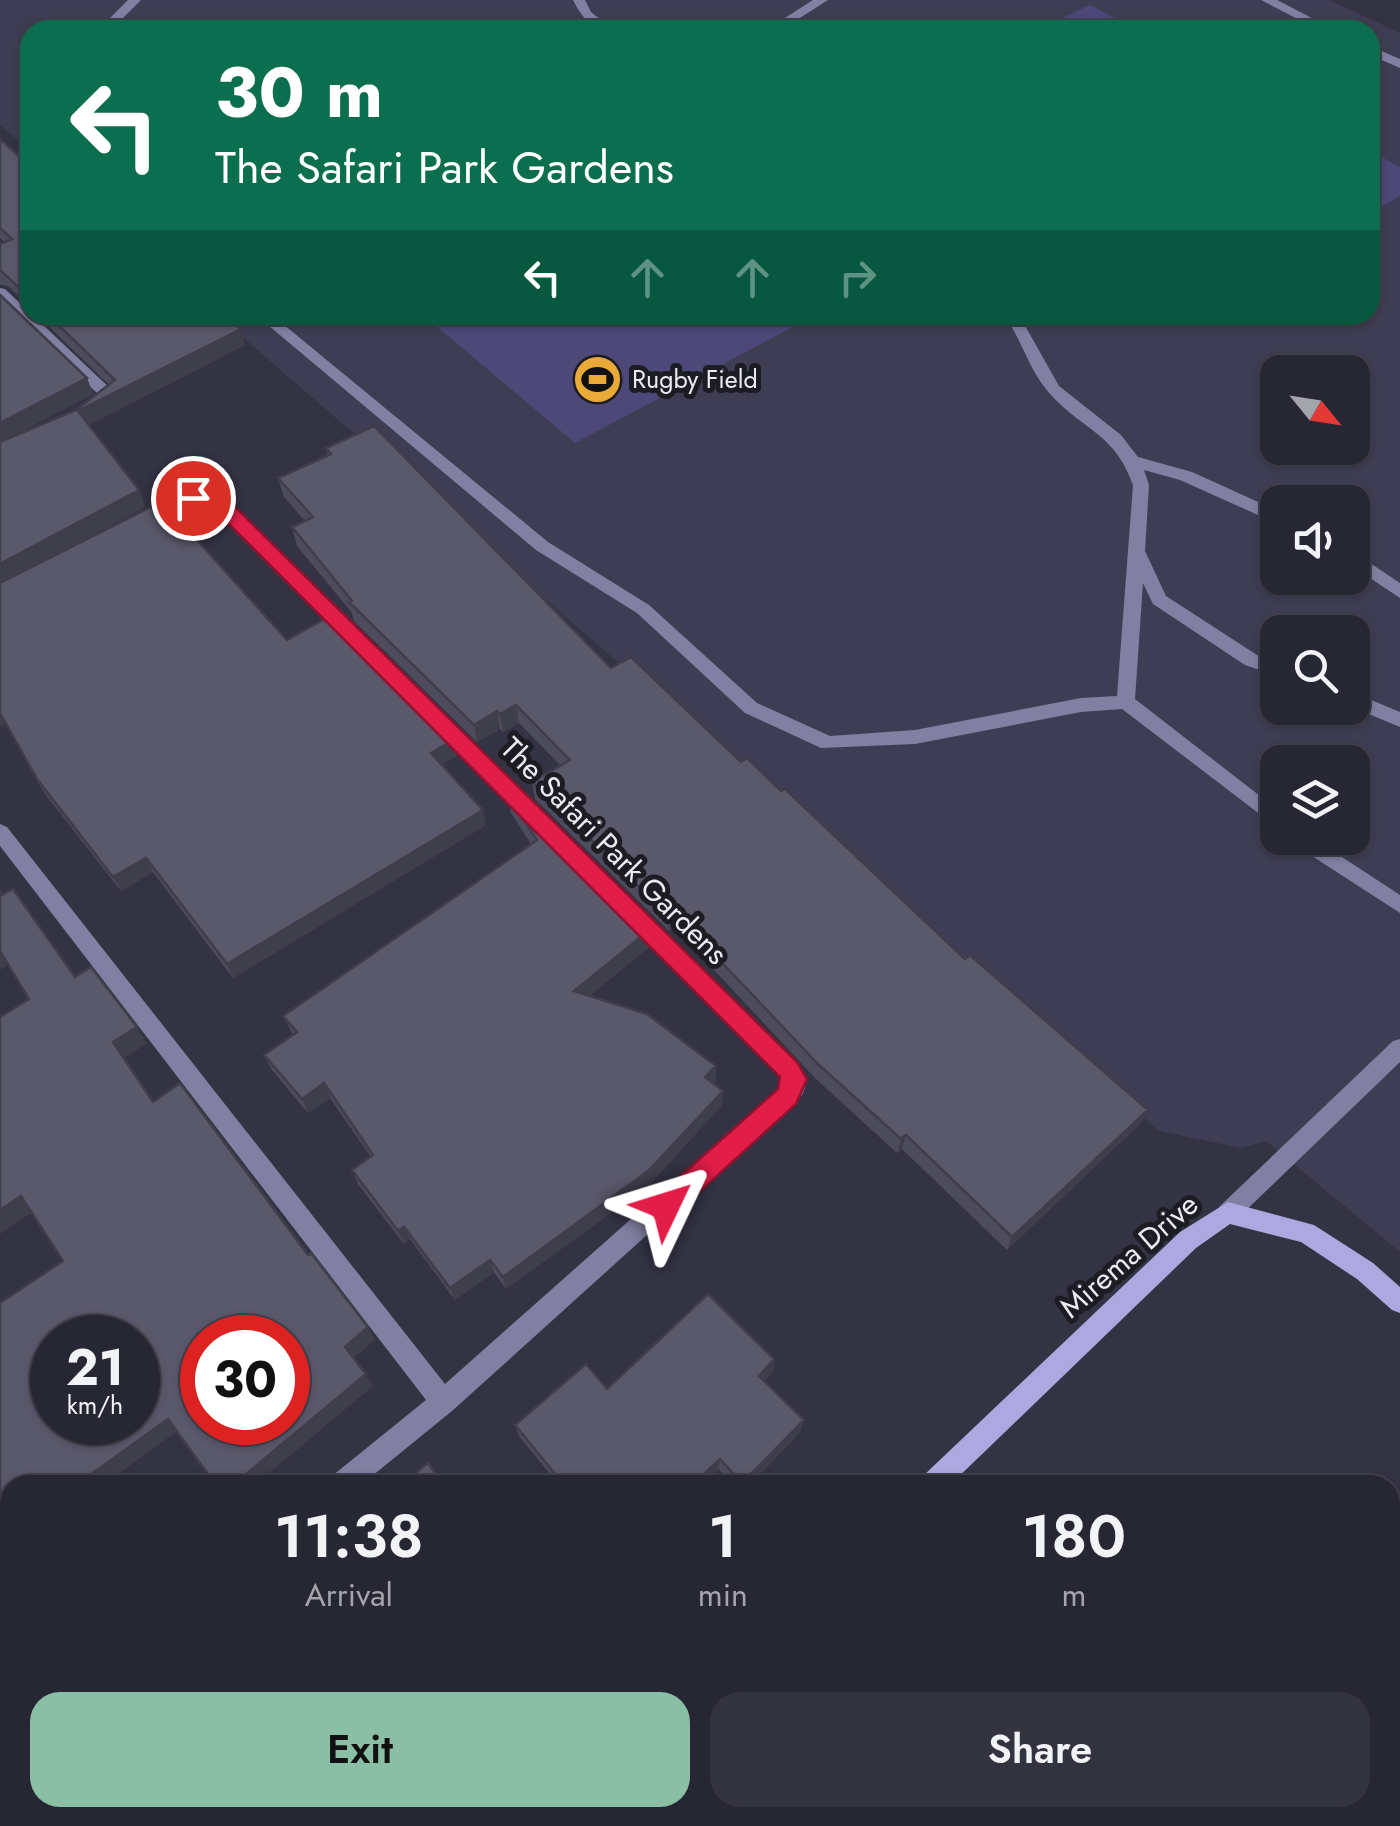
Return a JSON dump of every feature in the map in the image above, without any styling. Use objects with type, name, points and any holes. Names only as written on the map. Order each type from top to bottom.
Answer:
[{"type":"street","points":[[114,20],[135,0]]},
{"type":"street","points":[[580,0],[586,14],[594,20]]},
{"type":"street","points":[[789,20],[822,0]]},
{"type":"street","points":[[1267,0],[1308,20]]},
{"type":"street","points":[[0,292],[20,311]]},
{"type":"street","points":[[35,325],[109,396],[75,418]]},
{"type":"street","points":[[274,325],[542,546],[643,609],[751,708],[828,743],[915,737],[1082,705],[1126,702],[1260,807]]},
{"type":"street","points":[[1020,325],[1028,333],[1054,390],[1100,422],[1135,462],[1141,485],[1126,702]]},
{"type":"street","points":[[1135,462],[1186,476],[1260,510]]},
{"type":"street","name":"The Safari Park Gardens","points":[[121,533],[177,502],[193,498],[221,505],[794,1079],[794,1088],[777,1108],[443,1402],[354,1475]]},
{"type":"street","points":[[1134,545],[1159,600],[1260,663]]},
{"type":"street","points":[[1370,570],[1400,592]]},
{"type":"street","points":[[1370,707],[1400,720]]},
{"type":"street","points":[[0,832],[443,1402]]},
{"type":"street","points":[[1325,855],[1400,905]]},
{"type":"street","points":[[1228,1213],[1400,1048]]},
{"type":"street","name":"Mirema Drive","points":[[942,1475],[1188,1240],[1228,1213],[1306,1233],[1365,1271],[1400,1302]]},
{"type":"shaded area","points":[[0,0],[1329,0],[1372,20],[20,20],[20,142],[0,125]]},
{"type":"shaded area","points":[[1090,5],[1119,20],[1058,20]]},
{"type":"shaded area","points":[[1380,24],[1400,33],[1400,1252],[1266,1141],[1241,1148],[1159,1131],[229,325],[1380,325]]},
{"type":"shaded area","points":[[1380,156],[1400,167],[1400,196],[1380,208]]},
{"type":"shaded area","name":"Rugby Field","points":[[435,325],[796,325],[575,443]]},
{"type":"building","points":[[0,139],[20,157],[20,289],[0,270],[0,244],[12,239],[0,228]]},
{"type":"building","points":[[0,295],[20,314],[20,325],[31,325],[87,378],[0,423]]},
{"type":"building","points":[[58,325],[236,325],[241,329],[78,411],[139,490],[0,564],[0,442],[76,410],[115,380]]},
{"type":"building","points":[[374,426],[611,668],[631,657],[741,762],[747,758],[781,791],[785,789],[965,959],[970,955],[1148,1110],[1012,1237],[906,1135],[901,1139],[818,1064],[673,911],[668,915],[532,782],[570,760],[516,705],[474,725],[349,602],[352,601],[292,527],[313,517],[278,478],[331,454],[326,448]]},
{"type":"building","points":[[151,507],[166,527],[180,521],[287,640],[328,617],[453,740],[431,753],[483,810],[227,964],[146,858],[113,877],[37,779],[0,713],[0,583]]},
{"type":"building","points":[[508,796],[647,932],[574,991],[647,1014],[716,1066],[705,1077],[723,1091],[648,1171],[503,1277],[490,1260],[450,1288],[404,1227],[398,1231],[352,1170],[373,1155],[324,1083],[302,1099],[264,1055],[297,1032],[283,1016],[537,840]]},
{"type":"building","points":[[13,889],[75,977],[91,967],[137,1027],[113,1042],[153,1102],[180,1083],[308,1255],[311,1253],[368,1327],[345,1347],[366,1374],[310,1421],[310,1315],[180,1315],[180,1436],[168,1419],[160,1425],[160,1315],[30,1315],[30,1445],[132,1445],[90,1475],[0,1475],[0,1303],[63,1261],[21,1196],[0,1210],[0,1017],[29,999],[0,951],[0,891],[2,895]]},
{"type":"building","points":[[708,1294],[774,1359],[759,1376],[804,1420],[750,1475],[735,1475],[720,1459],[703,1475],[556,1475],[515,1425],[586,1364],[607,1389]]},
{"type":"building","points":[[187,1445],[281,1445],[245,1475],[209,1475]]},
{"type":"building","points":[[428,1463],[437,1475],[413,1475]]},
{"type":"place","name":"Rugby Field","points":[[597,379]]},
{"type":"route","points":[[193,498],[221,505],[789,1070],[794,1088],[788,1096],[666,1206]]}]
